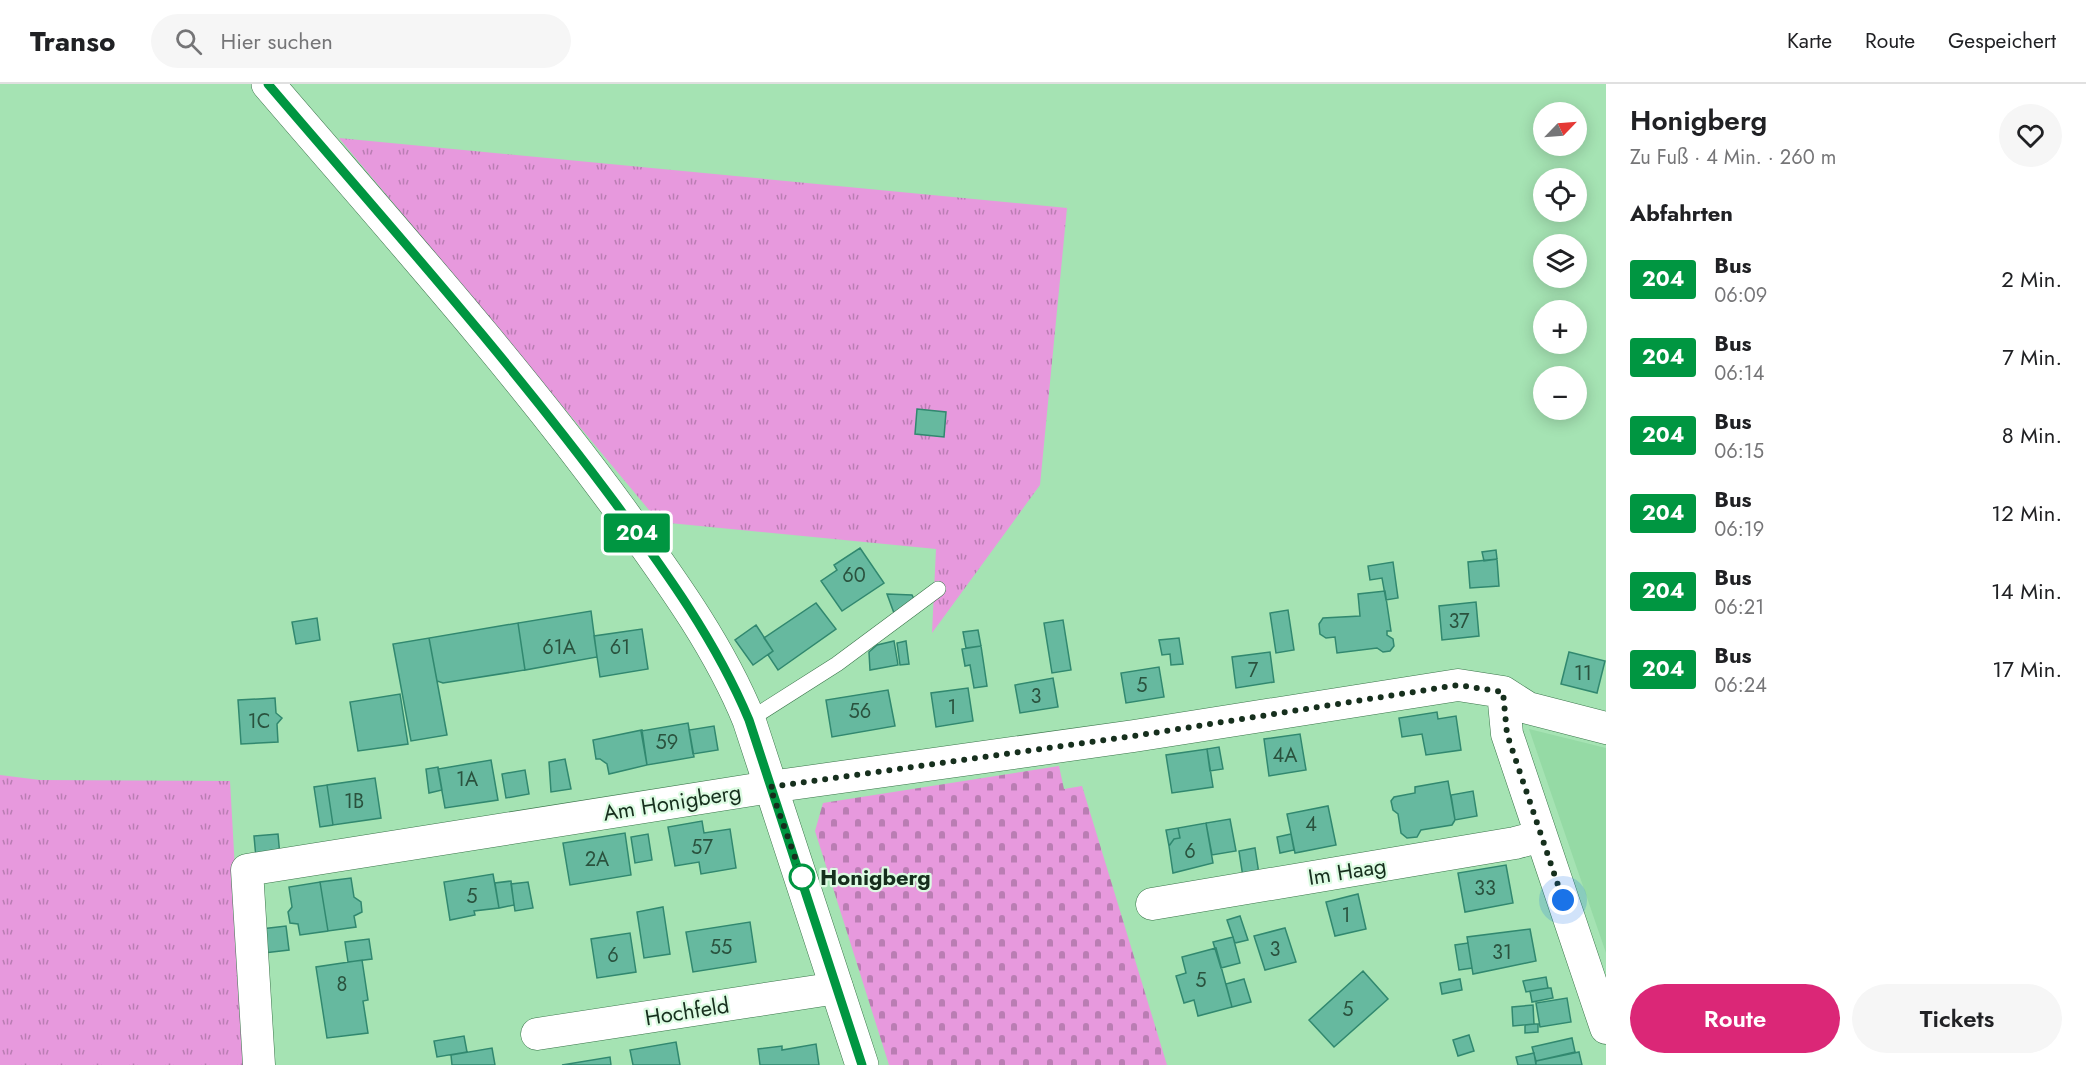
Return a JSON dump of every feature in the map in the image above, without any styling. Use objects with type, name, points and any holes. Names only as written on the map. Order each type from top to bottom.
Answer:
[{"type":"street","points":[[268,84],[432,276],[592,472],[674,584],[735,686],[749,720],[862,1065]]},
{"type":"street","name":"Am Honigberg","points":[[259,1065],[247,870],[770,787],[1134,736],[1458,685],[1503,692],[1528,708],[1606,728]]},
{"type":"street","points":[[1503,692],[1507,734],[1606,1028]]},
{"type":"street","name":"Im Haag","points":[[1152,904],[1515,843],[1541,836]]},
{"type":"street","name":"Hochfeld","points":[[537,1034],[837,987]]},
{"type":"lane","points":[[749,720],[837,664],[938,589]]},
{"type":"shaded area","points":[[1529,729],[1606,748],[1606,953]]},
{"type":"green space","points":[[339,138],[1067,208],[1040,485],[932,633],[936,549],[659,522]]},
{"type":"green space","points":[[1059,766],[1064,789],[1082,786],[1167,1065],[889,1065],[815,831],[823,803]]},
{"type":"green space","points":[[0,775],[40,780],[230,781],[246,1065],[0,1065]]},
{"type":"building","points":[[917,409],[946,412],[944,437],[915,434]]},
{"type":"building","points":[[860,548],[884,583],[842,611],[821,581],[837,570],[834,565]]},
{"type":"building","points":[[1496,550],[1497,559],[1484,561],[1482,552]]},
{"type":"building","points":[[1497,559],[1499,586],[1470,588],[1468,562]]},
{"type":"building","points":[[1393,562],[1398,598],[1386,600],[1382,578],[1370,580],[1368,566]]},
{"type":"building","points":[[1385,591],[1391,631],[1387,631],[1387,635],[1393,639],[1394,646],[1390,651],[1383,652],[1377,648],[1337,653],[1335,637],[1326,638],[1320,634],[1319,624],[1323,618],[1360,616],[1358,594]]},
{"type":"building","points":[[887,594],[912,595],[914,599],[894,613]]},
{"type":"building","points":[[1476,602],[1479,636],[1442,640],[1439,606]]},
{"type":"building","points":[[816,603],[836,629],[778,670],[768,655],[773,651],[764,638]]},
{"type":"building","points":[[1288,610],[1294,650],[1276,653],[1270,613]]},
{"type":"building","points":[[591,611],[597,657],[525,670],[518,623]]},
{"type":"building","points":[[317,618],[320,640],[296,644],[292,622]]},
{"type":"building","points":[[1063,620],[1071,670],[1052,673],[1044,623]]},
{"type":"building","points":[[518,623],[525,670],[443,683],[437,681],[429,638]]},
{"type":"building","points":[[756,625],[773,651],[753,665],[735,640]]},
{"type":"building","points":[[642,629],[648,669],[600,677],[594,636]]},
{"type":"building","points":[[978,630],[981,646],[966,648],[963,632]]},
{"type":"building","points":[[429,638],[447,735],[411,741],[393,644]]},
{"type":"building","points":[[1179,638],[1183,664],[1171,665],[1170,654],[1162,655],[1159,640]]},
{"type":"building","points":[[894,641],[898,665],[870,670],[869,652],[877,645]]},
{"type":"building","points":[[906,641],[909,664],[900,665],[897,643]]},
{"type":"building","points":[[981,646],[987,686],[974,688],[970,665],[965,666],[962,649]]},
{"type":"building","points":[[1270,652],[1274,682],[1236,688],[1232,657]]},
{"type":"building","points":[[1569,652],[1605,661],[1597,693],[1561,684]]},
{"type":"building","points":[[1159,667],[1164,697],[1126,703],[1121,673]]},
{"type":"building","points":[[1053,678],[1058,707],[1020,713],[1015,685]]},
{"type":"building","points":[[968,688],[973,721],[936,727],[931,693]]},
{"type":"building","points":[[888,690],[895,726],[832,737],[826,700]]},
{"type":"building","points":[[400,694],[408,744],[358,751],[350,702]]},
{"type":"building","points":[[275,698],[276,713],[282,718],[277,724],[278,742],[241,744],[238,700]]},
{"type":"building","points":[[1437,712],[1438,719],[1456,716],[1461,750],[1426,755],[1422,734],[1402,737],[1399,718]]},
{"type":"building","points":[[688,723],[694,757],[647,765],[641,731]]},
{"type":"building","points":[[714,726],[718,750],[693,754],[689,730]]},
{"type":"building","points":[[642,730],[647,765],[609,774],[607,764],[596,759],[593,740]]},
{"type":"building","points":[[1300,734],[1306,770],[1269,776],[1264,739]]},
{"type":"building","points":[[1219,747],[1223,769],[1210,771],[1207,749]]},
{"type":"building","points":[[1207,749],[1213,787],[1172,793],[1166,755]]},
{"type":"building","points":[[565,759],[571,789],[551,792],[549,762]]},
{"type":"building","points":[[491,760],[498,800],[445,808],[438,769]]},
{"type":"building","points":[[438,767],[442,790],[429,793],[426,769]]},
{"type":"building","points":[[525,770],[529,794],[506,798],[502,774]]},
{"type":"building","points":[[375,778],[381,818],[333,825],[327,785]]},
{"type":"building","points":[[1448,781],[1455,820],[1452,825],[1421,830],[1417,837],[1407,838],[1401,833],[1398,814],[1393,810],[1391,801],[1394,797],[1415,793],[1415,787]]},
{"type":"building","points":[[327,785],[333,825],[320,827],[314,787]]},
{"type":"building","points":[[1473,791],[1477,816],[1455,820],[1451,795]]},
{"type":"building","points":[[1328,806],[1336,845],[1295,853],[1287,814]]},
{"type":"building","points":[[1230,819],[1236,851],[1212,855],[1206,823]]},
{"type":"building","points":[[702,821],[704,833],[730,829],[736,868],[701,874],[699,862],[675,866],[668,827]]},
{"type":"building","points":[[1206,823],[1213,863],[1173,873],[1169,846],[1174,839],[1180,838],[1178,828]]},
{"type":"building","points":[[1178,828],[1180,838],[1174,839],[1169,846],[1166,830]]},
{"type":"building","points":[[625,833],[631,875],[570,885],[563,843]]},
{"type":"building","points":[[278,834],[280,856],[256,858],[254,836]]},
{"type":"building","points":[[648,834],[652,860],[635,863],[631,837]]},
{"type":"building","points":[[1291,834],[1294,850],[1280,853],[1277,837]]},
{"type":"building","points":[[1255,848],[1259,874],[1243,877],[1239,851]]},
{"type":"building","points":[[1506,865],[1513,903],[1465,912],[1458,873]]},
{"type":"building","points":[[493,874],[499,908],[474,911],[475,915],[450,920],[444,882]]},
{"type":"building","points":[[351,878],[354,897],[361,902],[362,912],[354,916],[356,927],[328,931],[320,882]]},
{"type":"building","points":[[511,881],[514,905],[499,908],[495,883]]},
{"type":"building","points":[[320,882],[328,931],[300,935],[298,924],[290,923],[288,912],[292,907],[289,887]]},
{"type":"building","points":[[528,882],[533,908],[515,911],[511,884]]},
{"type":"building","points":[[1358,894],[1366,929],[1335,936],[1326,902]]},
{"type":"building","points":[[663,907],[670,954],[644,958],[637,912]]},
{"type":"building","points":[[1240,916],[1248,940],[1235,943],[1227,920]]},
{"type":"building","points":[[750,922],[756,962],[693,972],[686,932]]},
{"type":"building","points":[[286,926],[289,950],[264,953],[261,929]]},
{"type":"building","points":[[1285,928],[1296,962],[1265,970],[1254,936]]},
{"type":"building","points":[[1530,929],[1536,961],[1473,974],[1467,937]]},
{"type":"building","points":[[630,933],[636,972],[597,978],[591,939]]},
{"type":"building","points":[[1233,937],[1240,963],[1221,968],[1213,942]]},
{"type":"building","points":[[369,939],[372,959],[348,962],[345,942]]},
{"type":"building","points":[[1468,943],[1472,968],[1459,970],[1455,945]]},
{"type":"building","points":[[1216,948],[1232,1007],[1198,1016],[1194,1000],[1184,1003],[1176,976],[1186,973],[1182,957]]},
{"type":"building","points":[[362,960],[368,1000],[363,1001],[368,1033],[327,1038],[316,967]]},
{"type":"building","points":[[1363,971],[1388,999],[1334,1047],[1309,1020]]},
{"type":"building","points":[[1546,977],[1548,988],[1526,992],[1523,981]]},
{"type":"building","points":[[1244,979],[1251,1002],[1232,1007],[1226,984]]},
{"type":"building","points":[[1460,979],[1462,990],[1442,994],[1440,983]]},
{"type":"building","points":[[1551,988],[1553,998],[1532,1002],[1530,991]]},
{"type":"building","points":[[1567,998],[1571,1022],[1540,1027],[1536,1003]]},
{"type":"building","points":[[1533,1005],[1534,1024],[1513,1026],[1512,1007]]},
{"type":"building","points":[[1538,1024],[1538,1032],[1525,1033],[1525,1025]]},
{"type":"building","points":[[1469,1035],[1474,1051],[1458,1056],[1453,1040]]},
{"type":"building","points":[[464,1036],[467,1052],[437,1057],[434,1041]]},
{"type":"building","points":[[1572,1038],[1575,1052],[1536,1061],[1532,1047]]},
{"type":"building","points":[[676,1042],[680,1065],[633,1065],[630,1050]]},
{"type":"building","points":[[816,1044],[819,1065],[760,1065],[758,1049],[782,1046],[782,1050]]},
{"type":"building","points":[[492,1048],[495,1065],[452,1065],[451,1055]]},
{"type":"building","points":[[1579,1052],[1582,1065],[1536,1065],[1536,1061]]},
{"type":"building","points":[[1534,1053],[1536,1065],[1518,1065],[1516,1057]]},
{"type":"building","points":[[610,1057],[611,1065],[562,1065]]},
{"type":"bus line","name":"204","points":[[268,84],[424,267],[592,472],[674,584],[706,635],[735,686],[749,720],[862,1065]]},
{"type":"place","name":"Honigberg","points":[[802,877]]},
{"type":"route","points":[[802,877],[802,879],[770,787],[1134,736],[1458,685],[1483,687],[1503,692],[1507,734],[1563,900]]}]
